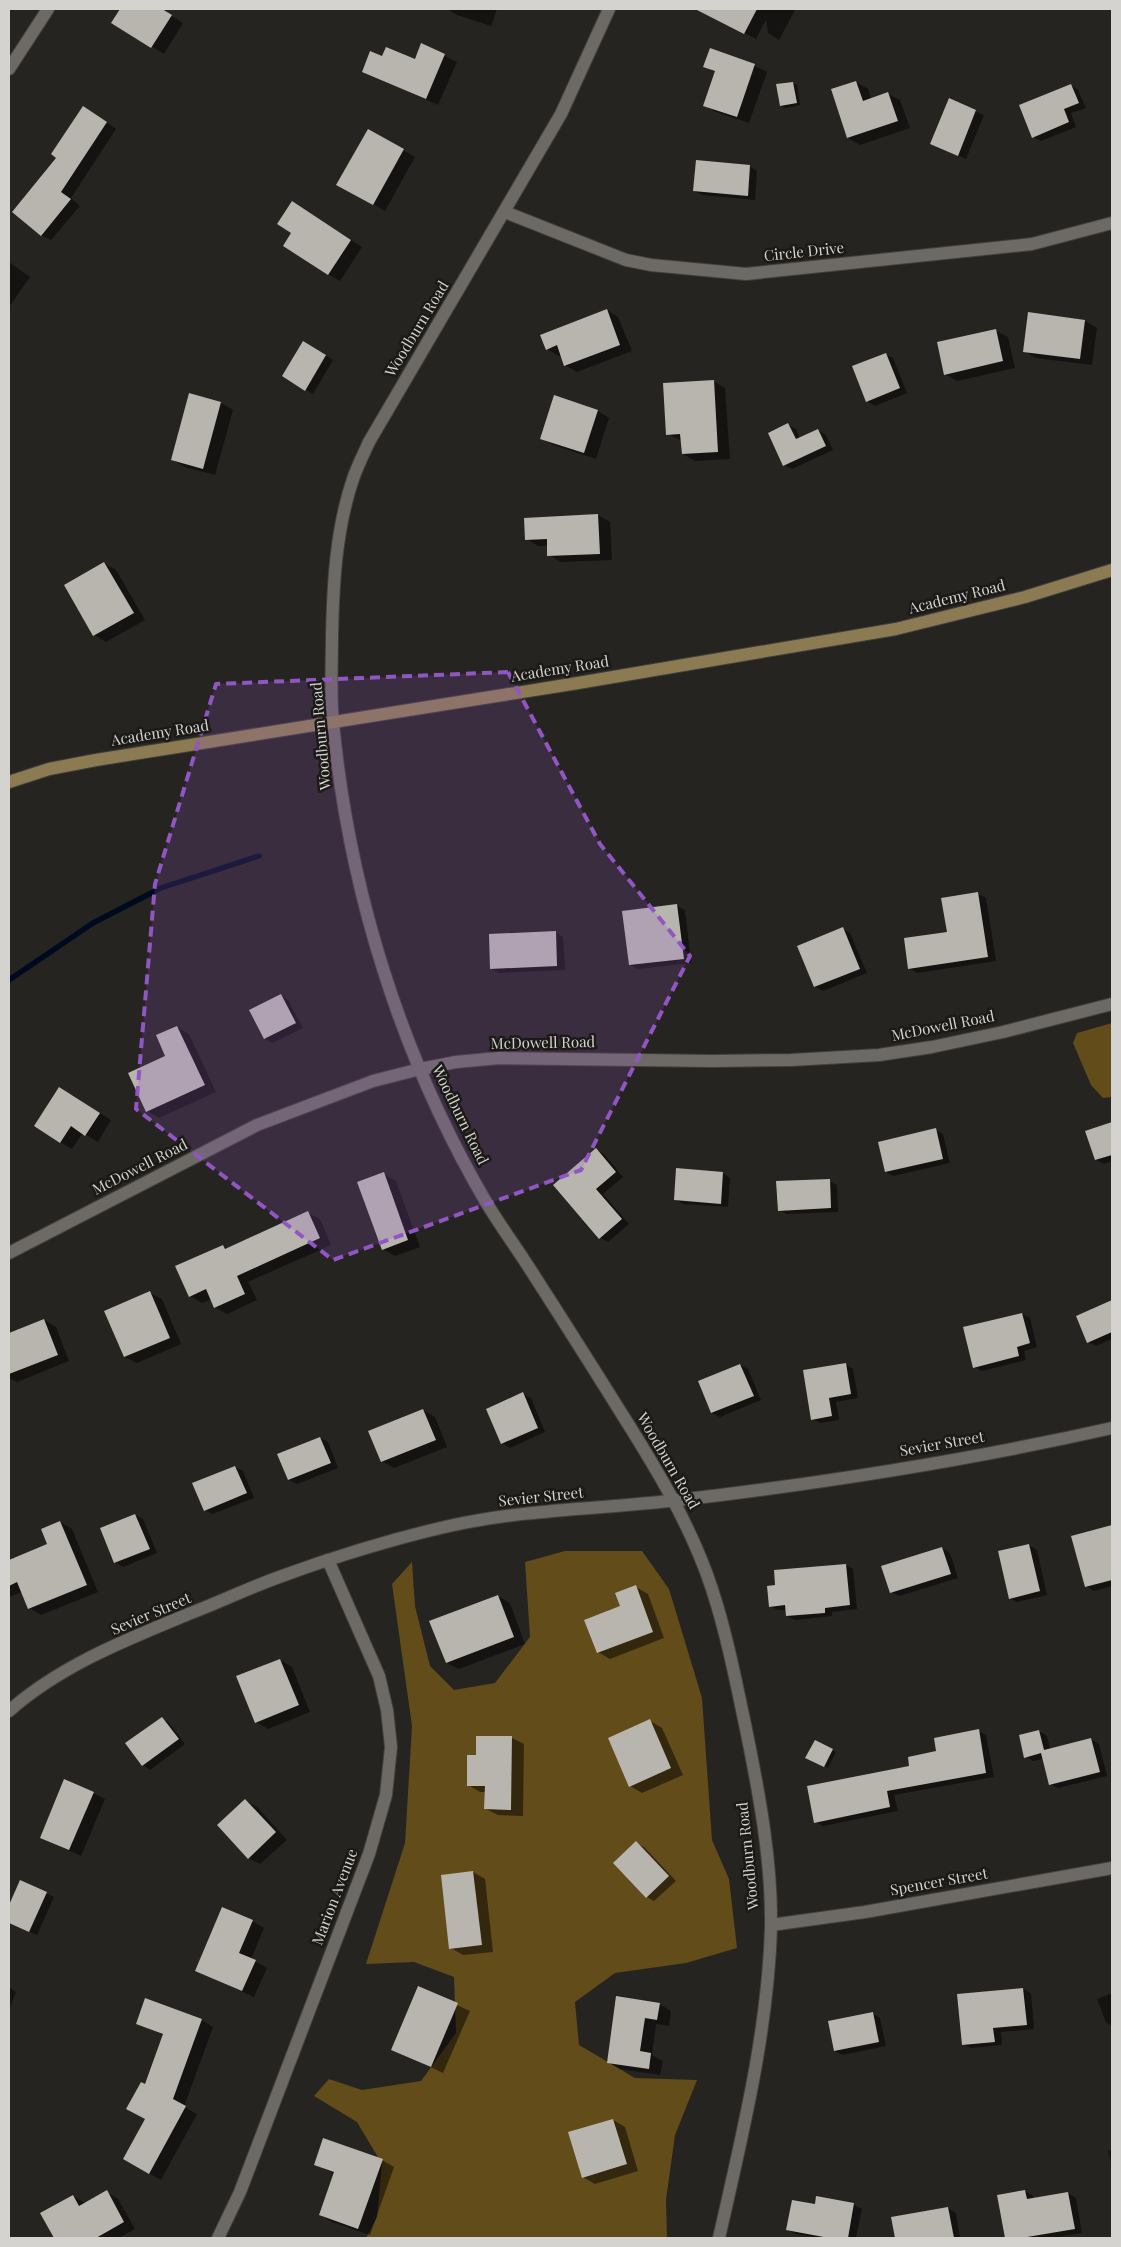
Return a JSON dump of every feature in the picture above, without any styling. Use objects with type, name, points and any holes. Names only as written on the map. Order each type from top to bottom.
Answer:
[{"type":"main road","name":"Academy Road","points":[[9,782],[49,769],[96,760],[332,720],[572,684],[896,629],[997,604],[1112,570]]},
{"type":"street","points":[[9,69],[48,9]]},
{"type":"street","name":"Woodburn Road","points":[[609,9],[561,114],[369,442],[354,475],[337,555],[333,611],[332,720],[342,796],[356,867],[374,942],[420,1069],[452,1142],[487,1204],[675,1501],[711,1585],[729,1645],[761,1814],[769,1884],[771,1925],[761,2035],[740,2144],[719,2238]]},
{"type":"street","name":"Circle Drive","points":[[505,212],[626,260],[739,274],[1032,244],[1112,223]]},
{"type":"street","name":"McDowell Road","points":[[9,1253],[257,1125],[373,1081],[420,1069],[456,1062],[499,1058],[712,1061],[790,1060],[879,1055],[1003,1032],[1112,1004]]},
{"type":"street","name":"Sevier Street","points":[[9,1711],[59,1673],[152,1629],[280,1576],[392,1540],[452,1526],[508,1516],[675,1501],[817,1482],[1052,1441],[1112,1428]]},
{"type":"street","name":"Marion Avenue","points":[[218,2238],[240,2192],[365,1864],[386,1795],[391,1746],[387,1710],[379,1676],[328,1560]]},
{"type":"street","name":"Spencer Street","points":[[771,1925],[865,1912],[1112,1868]]},
{"type":"highlighted area","points":[[508,672],[600,844],[690,956],[581,1170],[333,1260],[136,1109],[155,884],[216,684]]},
{"type":"shaded area","points":[[1112,1023],[1112,1097],[1103,1098],[1091,1085],[1073,1043],[1077,1033]]},
{"type":"shaded area","points":[[565,1551],[642,1551],[669,1589],[702,1698],[712,1840],[729,1879],[737,1948],[686,1963],[615,1973],[575,2002],[579,2045],[635,2078],[697,2080],[675,2135],[666,2200],[667,2238],[366,2238],[377,2217],[382,2164],[357,2122],[314,2096],[329,2079],[362,2090],[421,2081],[456,2033],[454,1977],[414,1962],[366,1964],[405,1843],[412,1726],[392,1584],[412,1562],[415,1606],[430,1666],[454,1690],[495,1683],[530,1637],[525,1562]]},
{"type":"building","points":[[120,9],[162,9],[172,15],[151,48],[111,23]]},
{"type":"building","points":[[695,9],[757,9],[744,34]]},
{"type":"building","points":[[421,43],[445,54],[426,99],[362,72],[370,51],[382,56],[386,47],[415,59]]},
{"type":"building","points":[[710,48],[755,64],[737,117],[703,106],[715,71],[703,67]]},
{"type":"building","points":[[856,81],[863,101],[888,92],[898,121],[847,138],[831,89]]},
{"type":"building","points":[[793,82],[797,103],[780,106],[776,84]]},
{"type":"building","points":[[1071,84],[1079,103],[1064,109],[1069,122],[1032,138],[1019,105]]},
{"type":"building","points":[[949,98],[976,110],[958,156],[930,144]]},
{"type":"building","points":[[83,106],[107,122],[61,192],[71,199],[41,236],[12,212],[56,158],[51,154]]},
{"type":"building","points":[[368,129],[404,149],[373,205],[336,185]]},
{"type":"building","points":[[696,160],[750,165],[748,196],[693,191]]},
{"type":"building","points":[[292,201],[351,240],[328,275],[283,246],[291,233],[277,224]]},
{"type":"building","points":[[607,309],[620,345],[564,366],[557,345],[546,350],[540,335]]},
{"type":"building","points":[[1028,312],[1085,320],[1080,359],[1023,352]]},
{"type":"building","points":[[996,329],[1003,361],[944,375],[937,342]]},
{"type":"building","points":[[303,341],[326,355],[305,391],[282,376]]},
{"type":"building","points":[[886,353],[900,388],[866,402],[852,366]]},
{"type":"building","points":[[714,380],[718,452],[682,454],[680,434],[666,435],[663,383]]},
{"type":"building","points":[[189,393],[221,402],[203,469],[171,460]]},
{"type":"building","points":[[554,395],[598,410],[584,453],[540,439]]},
{"type":"building","points":[[788,423],[796,439],[818,429],[826,446],[783,466],[768,433]]},
{"type":"building","points":[[598,514],[600,554],[547,556],[547,539],[525,540],[524,518]]},
{"type":"building","points":[[104,562],[134,613],[93,636],[64,585]]},
{"type":"building","points":[[978,892],[988,957],[908,969],[904,938],[947,932],[941,898]]},
{"type":"building","points":[[677,904],[684,959],[629,965],[622,911]]},
{"type":"building","points":[[843,927],[860,969],[814,987],[797,946]]},
{"type":"building","points":[[556,931],[557,966],[490,969],[489,934]]},
{"type":"building","points":[[281,994],[296,1023],[264,1039],[249,1010]]},
{"type":"building","points":[[177,1026],[205,1085],[146,1112],[128,1073],[165,1056],[156,1035]]},
{"type":"building","points":[[59,1087],[100,1113],[85,1136],[71,1126],[60,1143],[34,1126]]},
{"type":"building","points":[[1112,1122],[1112,1155],[1095,1160],[1085,1131]]},
{"type":"building","points":[[936,1128],[943,1159],[885,1172],[878,1142]]},
{"type":"building","points":[[596,1148],[616,1172],[596,1189],[622,1219],[599,1239],[553,1185]]},
{"type":"building","points":[[676,1168],[723,1172],[721,1204],[674,1200]]},
{"type":"building","points":[[384,1172],[408,1240],[382,1250],[357,1182]]},
{"type":"building","points":[[830,1179],[831,1208],[778,1211],[776,1181]]},
{"type":"building","points":[[308,1211],[320,1238],[237,1276],[245,1294],[214,1308],[206,1289],[189,1297],[175,1266],[223,1245],[225,1249]]},
{"type":"building","points":[[150,1291],[170,1338],[124,1357],[104,1311]]},
{"type":"building","points":[[1112,1300],[1112,1332],[1087,1343],[1076,1316]]},
{"type":"building","points":[[1022,1313],[1030,1343],[1017,1347],[1019,1356],[973,1368],[963,1327]]},
{"type":"building","points":[[44,1319],[58,1355],[9,1374],[9,1333]]},
{"type":"building","points":[[846,1363],[851,1394],[829,1398],[832,1416],[811,1420],[803,1370]]},
{"type":"building","points":[[740,1364],[754,1396],[711,1413],[698,1381]]},
{"type":"building","points":[[523,1392],[538,1428],[501,1444],[486,1409]]},
{"type":"building","points":[[423,1409],[436,1440],[381,1462],[368,1431]]},
{"type":"building","points":[[320,1437],[331,1463],[288,1480],[277,1454]]},
{"type":"building","points":[[235,1466],[247,1493],[204,1511],[192,1483]]},
{"type":"building","points":[[135,1514],[150,1549],[114,1563],[100,1528]]},
{"type":"building","points":[[60,1521],[87,1585],[28,1609],[17,1582],[9,1586],[9,1560],[47,1544],[41,1529]]},
{"type":"building","points":[[1112,1525],[1112,1580],[1085,1587],[1071,1536]]},
{"type":"building","points":[[1029,1544],[1040,1591],[1009,1599],[998,1551]]},
{"type":"building","points":[[942,1547],[951,1574],[890,1593],[881,1566]]},
{"type":"building","points":[[846,1564],[850,1605],[825,1608],[825,1613],[786,1616],[785,1605],[769,1607],[767,1586],[775,1585],[774,1570]]},
{"type":"building","points":[[636,1585],[653,1632],[597,1653],[584,1620],[620,1606],[615,1593]]},
{"type":"building","points":[[498,1595],[514,1637],[446,1663],[429,1621]]},
{"type":"building","points":[[280,1659],[299,1705],[255,1723],[236,1676]]},
{"type":"building","points":[[162,1717],[179,1739],[142,1766],[125,1743]]},
{"type":"building","points":[[650,1719],[671,1768],[629,1787],[608,1738]]},
{"type":"building","points":[[979,1729],[986,1773],[887,1791],[890,1807],[814,1823],[807,1786],[909,1766],[908,1757],[936,1751],[934,1738]]},
{"type":"building","points":[[1039,1730],[1044,1750],[1091,1738],[1100,1772],[1049,1785],[1041,1753],[1024,1758],[1019,1735]]},
{"type":"building","points":[[476,1736],[512,1736],[511,1810],[484,1809],[485,1786],[467,1786],[467,1755],[476,1755]]},
{"type":"building","points":[[815,1740],[833,1749],[824,1767],[805,1758]]},
{"type":"building","points":[[64,1779],[94,1792],[69,1850],[40,1838]]},
{"type":"building","points":[[245,1799],[276,1832],[248,1859],[217,1825]]},
{"type":"building","points":[[636,1841],[669,1876],[646,1898],[613,1863]]},
{"type":"building","points":[[473,1871],[482,1945],[449,1949],[441,1875]]},
{"type":"building","points":[[20,1880],[47,1892],[29,1932],[9,1923],[9,1905]]},
{"type":"building","points":[[222,1907],[253,1920],[239,1953],[256,1960],[242,1991],[195,1971]]},
{"type":"building","points":[[418,1986],[458,2003],[431,2067],[391,2050]]},
{"type":"building","points":[[1023,1988],[1027,2025],[993,2028],[995,2042],[962,2045],[957,1994]]},
{"type":"building","points":[[616,1996],[660,2003],[657,2020],[645,2018],[640,2051],[651,2053],[649,2069],[607,2063]]},
{"type":"building","points":[[145,1998],[202,2019],[173,2099],[186,2106],[149,2174],[123,2159],[145,2119],[126,2109],[141,2082],[145,2084],[163,2034],[136,2024]]},
{"type":"building","points":[[873,2012],[879,2042],[834,2051],[828,2021]]},
{"type":"building","points":[[613,2119],[627,2164],[582,2178],[568,2132]]},
{"type":"building","points":[[323,2138],[383,2159],[358,2229],[319,2215],[334,2172],[314,2165]]},
{"type":"building","points":[[107,2190],[124,2222],[96,2238],[54,2238],[40,2213],[73,2195],[79,2206]]},
{"type":"building","points":[[1025,2190],[1027,2199],[1068,2192],[1075,2229],[1021,2238],[1005,2238],[997,2195]]},
{"type":"building","points":[[816,2196],[854,2203],[848,2238],[829,2238],[786,2230],[792,2200],[815,2204]]},
{"type":"building","points":[[948,2207],[954,2238],[895,2238],[891,2217]]},
{"type":"waterway","points":[[9,980],[93,923],[161,888],[259,856]]}]
